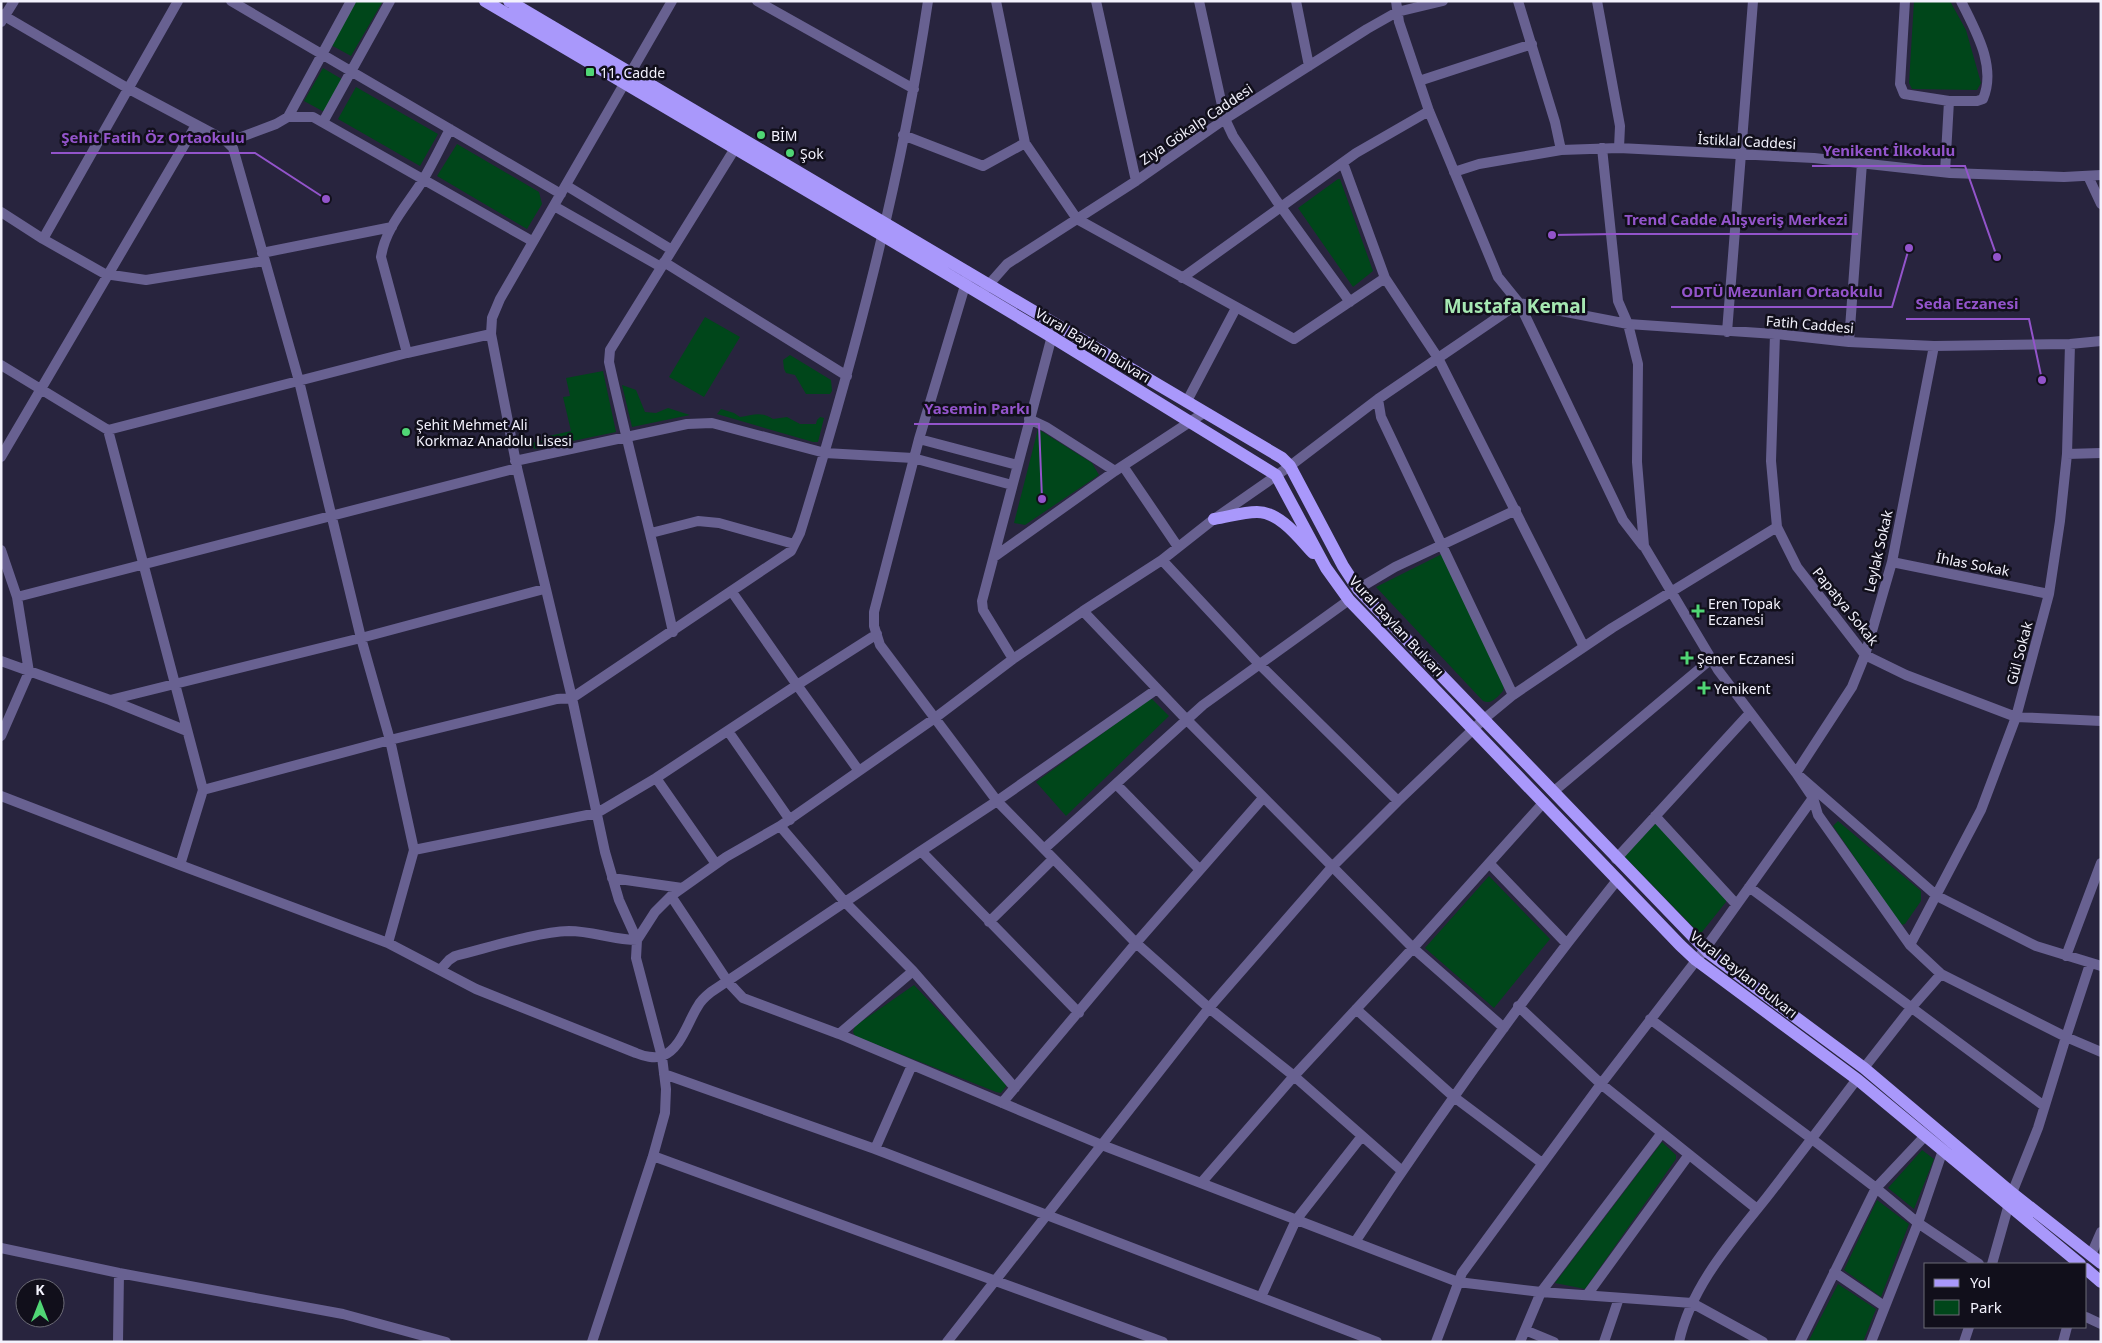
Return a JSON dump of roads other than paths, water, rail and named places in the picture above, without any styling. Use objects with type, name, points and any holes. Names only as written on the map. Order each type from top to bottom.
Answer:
[{"type":"main road","name":"Vural Baylan Bulvarı","points":[[485,1],[628,78],[883,229],[969,273],[1282,458],[1290,466],[1343,566],[1358,590],[1484,719],[1618,878],[1696,960],[1861,1074],[1926,1136],[2079,1263]]},
{"type":"main road","name":"Vural Baylan Bulvarı","points":[[509,1],[628,78]]},
{"type":"main road","name":"Vural Baylan Bulvarı","points":[[883,229],[965,286],[1052,337],[1276,475],[1326,568],[1349,600],[1474,729],[1616,859],[1705,949],[2101,1263]]},
{"type":"main road","points":[[1214,519],[1259,512],[1273,517],[1287,526],[1326,568]]},
{"type":"main road","points":[[2087,1270],[2101,1282]]},
{"type":"street","points":[[14,1],[2,18],[128,89],[228,142],[233,148],[299,381],[362,638],[390,740],[414,850],[388,943]]},
{"type":"street","points":[[43,239],[178,1]]},
{"type":"street","points":[[231,1],[450,129],[672,250]]},
{"type":"street","points":[[288,117],[351,1]]},
{"type":"street","points":[[323,122],[390,1]]},
{"type":"street","points":[[637,940],[624,915],[612,878],[572,698],[544,588],[516,464],[490,334],[492,318],[500,299],[672,1]]},
{"type":"street","points":[[758,1],[914,89]]},
{"type":"street","points":[[203,790],[390,740],[557,699],[572,698],[791,551],[800,533],[847,376],[883,229],[914,89],[928,1]]},
{"type":"street","points":[[996,1],[1025,144],[1076,219],[1294,339],[1385,278]]},
{"type":"street","points":[[1096,1],[1136,181]]},
{"type":"street","points":[[1199,1],[1225,120],[1233,136],[1280,206],[1350,302]]},
{"type":"street","points":[[1296,1],[1309,66]]},
{"type":"street","points":[[1396,1],[1397,12],[1429,112],[1498,276],[1519,303],[1623,520],[1644,546],[1710,660],[1796,773],[1813,798],[1818,815],[1910,945],[1941,974],[2066,1037],[2101,1052]]},
{"type":"street","name":"Ziya Gökalp Caddesi","points":[[980,295],[1007,264],[1309,66],[1397,12],[1443,1]]},
{"type":"street","points":[[1518,1],[1555,122],[1561,150]]},
{"type":"street","points":[[1597,1],[1620,126],[1619,148]]},
{"type":"street","points":[[1727,332],[1753,1]]},
{"type":"street","points":[[1905,1],[1900,84],[1904,94],[1949,101],[1977,101],[1984,99],[1989,78],[1980,39],[1961,1]]},
{"type":"street","points":[[1419,81],[1532,44]]},
{"type":"street","points":[[1945,172],[1949,101]]},
{"type":"street","points":[[1182,278],[1342,163],[1429,112]]},
{"type":"street","points":[[228,142],[276,124],[288,117],[313,117],[424,178],[532,241]]},
{"type":"street","points":[[1,458],[196,125]]},
{"type":"street","points":[[407,353],[381,257],[383,245],[392,227],[424,178],[450,129]]},
{"type":"street","points":[[903,135],[983,166],[1025,144]]},
{"type":"street","points":[[673,632],[609,362],[610,350],[738,143]]},
{"type":"street","points":[[1602,148],[1618,301],[1628,324],[1638,364],[1637,462],[1644,546]]},
{"type":"street","name":"İstiklal Caddesi","points":[[1454,172],[1480,164],[1561,150],[1619,148],[1814,158],[1945,172],[2064,177],[2101,175]]},
{"type":"street","points":[[1342,163],[1385,278],[1438,358],[1584,647]]},
{"type":"street","points":[[1849,342],[1862,163]]},
{"type":"street","points":[[2088,176],[2101,204]]},
{"type":"street","points":[[554,206],[663,265],[847,376]]},
{"type":"street","points":[[1,212],[43,239],[109,274],[146,280],[263,257],[392,227]]},
{"type":"street","points":[[969,273],[918,438],[874,612],[874,626],[880,645],[997,801],[1136,943],[1209,1008],[1294,1076],[1402,1171]]},
{"type":"street","points":[[592,1342],[653,1156],[664,1113],[662,1057],[636,958],[637,940],[655,912],[671,896],[716,864],[790,820],[935,718],[1014,659],[1083,611],[1162,560],[1214,519],[1290,466],[1378,400],[1519,303]]},
{"type":"street","name":"Fatih Caddesi","points":[[1519,303],[1628,324],[1774,334],[1849,342],[1934,346],[2070,344],[2101,341]]},
{"type":"street","points":[[1187,401],[1236,308]]},
{"type":"street","points":[[1014,659],[983,610],[982,601],[1056,324]]},
{"type":"street","points":[[108,430],[407,353],[490,334]]},
{"type":"street","name":"Papatya Sokak","points":[[1774,334],[1771,460],[1777,527],[1797,567],[1865,655],[1906,675],[2016,717],[2101,721]]},
{"type":"street","name":"Gül Sokak","points":[[1910,945],[1981,810],[2016,717],[2049,594],[2060,521],[2067,454],[2070,344]]},
{"type":"street","name":"Leylak Sokak","points":[[1796,773],[1852,687],[1865,655],[1892,562],[1934,346]]},
{"type":"street","points":[[1,365],[108,430],[203,790],[180,866]]},
{"type":"street","points":[[1378,400],[1381,417],[1513,695]]},
{"type":"street","points":[[994,558],[1119,469],[1205,412]]},
{"type":"street","points":[[1029,420],[1046,427],[1119,469],[1178,547]]},
{"type":"street","points":[[17,598],[332,517],[516,464],[626,436],[687,424],[712,422],[825,453],[913,458],[1012,485]]},
{"type":"street","points":[[918,438],[1017,465]]},
{"type":"street","points":[[2067,454],[2101,453]]},
{"type":"street","points":[[1358,590],[1395,567],[1516,510]]},
{"type":"street","points":[[651,533],[698,521],[719,523],[794,544]]},
{"type":"street","points":[[947,1342],[1209,1008],[1332,867],[1398,801],[1484,719],[1513,695],[1584,647],[1777,527]]},
{"type":"street","points":[[1,550],[17,598],[29,672],[1,736]]},
{"type":"street","points":[[1162,560],[1260,665],[1398,801]]},
{"type":"street","name":"İhlas Sokak","points":[[1892,562],[2049,594]]},
{"type":"street","points":[[110,700],[362,638],[544,588]]},
{"type":"street","points":[[732,592],[859,770]]},
{"type":"street","points":[[1044,850],[1203,705],[1349,600]]},
{"type":"street","points":[[1083,611],[1186,720],[1413,948],[1504,1028]]},
{"type":"street","points":[[414,850],[597,813],[728,732],[877,634]]},
{"type":"street","points":[[1201,1183],[1294,1076],[1490,864],[1549,797],[1710,660]]},
{"type":"street","points":[[1,661],[110,700],[167,725],[187,731]]},
{"type":"street","points":[[1,796],[180,866],[388,943],[476,989],[636,1054],[662,1057],[676,1044],[704,998],[844,901],[997,801],[1157,689]]},
{"type":"street","points":[[1616,859],[1750,713]]},
{"type":"street","points":[[728,732],[790,820]]},
{"type":"street","points":[[1796,773],[1937,896],[2036,946],[2096,965],[2066,1037],[2044,1106],[2012,1193],[2010,1206],[1992,1263]]},
{"type":"street","points":[[656,778],[716,864]]},
{"type":"street","points":[[1116,785],[1200,870]]},
{"type":"street","points":[[1002,1103],[1079,1014],[1136,943],[1263,798]]},
{"type":"street","points":[[1436,1342],[1462,1273],[1601,1084],[1705,949],[1813,798]]},
{"type":"street","points":[[1656,816],[1736,904]]},
{"type":"street","points":[[780,826],[844,901],[913,971],[1015,1088]]},
{"type":"street","points":[[920,852],[1079,1014]]},
{"type":"street","points":[[989,922],[1053,859]]},
{"type":"street","points":[[2066,956],[2101,863]]},
{"type":"street","points":[[1490,864],[1566,943]]},
{"type":"street","points":[[612,878],[682,888]]},
{"type":"street","points":[[1355,1242],[1402,1171],[1518,1006],[1618,878]]},
{"type":"street","points":[[1749,887],[2044,1106]]},
{"type":"street","points":[[671,896],[728,982],[743,998],[839,1034],[1102,1145],[1458,1282],[1541,1292],[1692,1303],[1763,1342]]},
{"type":"street","points":[[440,970],[449,960],[456,956],[550,933],[582,932],[620,940],[637,940]]},
{"type":"street","points":[[839,1034],[913,971]]},
{"type":"street","points":[[1679,1342],[1682,1325],[1692,1303],[1720,1258],[1911,1008],[1941,974]]},
{"type":"street","points":[[1518,1006],[1601,1084],[1757,1210]]},
{"type":"street","points":[[1356,1009],[1454,1097],[1542,1164]]},
{"type":"street","points":[[1650,1019],[1812,1139],[1918,1223],[1978,1263]]},
{"type":"street","points":[[875,1149],[912,1065]]},
{"type":"street","points":[[664,1074],[875,1149],[1377,1342]]},
{"type":"street","points":[[1520,1342],[1541,1292],[1661,1134]]},
{"type":"street","points":[[1261,1297],[1296,1220],[1362,1136]]},
{"type":"street","points":[[1800,1342],[1876,1188],[1926,1136]]},
{"type":"street","points":[[1870,1342],[1918,1223],[1943,1150]]},
{"type":"street","points":[[653,1156],[1163,1342]]},
{"type":"street","points":[[1587,1295],[1688,1156]]},
{"type":"street","points":[[2091,1255],[2101,1232]]},
{"type":"street","points":[[1,1248],[119,1273],[343,1314],[446,1342]]},
{"type":"street","points":[[1834,1272],[1884,1306]]},
{"type":"street","points":[[118,1342],[119,1273]]},
{"type":"street","points":[[1604,1342],[1619,1298]]},
{"type":"street","points":[[2087,1317],[2101,1324]]},
{"type":"street","points":[[1964,1342],[1969,1328]]},
{"type":"street","points":[[2063,1342],[2067,1328]]},
{"type":"street","points":[[1525,1330],[1554,1342]]},
{"type":"place","name":"11. Cadde","points":[[590,72]]},
{"type":"place","name":"BİM","points":[[761,135]]},
{"type":"place","name":"Şok","points":[[790,153]]},
{"type":"place","name":"Şehit Fatih Öz Ortaokulu","points":[[326,199]]},
{"type":"place","name":"Trend Cadde Alışveriş Merkezi","points":[[1552,235]]},
{"type":"place","name":"ODTÜ Mezunları Ortaokulu","points":[[1909,248]]},
{"type":"place","name":"Yenikent İlkokulu","points":[[1997,257]]},
{"type":"place","name":"Seda Eczanesi","points":[[2042,380]]},
{"type":"place","name":"Şehit Mehmet Ali Korkmaz Anadolu Lisesi","points":[[406,432]]},
{"type":"place","name":"Yasemin Parkı","points":[[1042,499]]},
{"type":"place","name":"Eren Topak Eczanesi","points":[[1698,611]]},
{"type":"place","name":"Şener Eczanesi","points":[[1687,658]]},
{"type":"place","name":"Yenikent","points":[[1704,688]]},
{"type":"district","name":"Mustafa Kemal","points":[[1515,306]]}]
